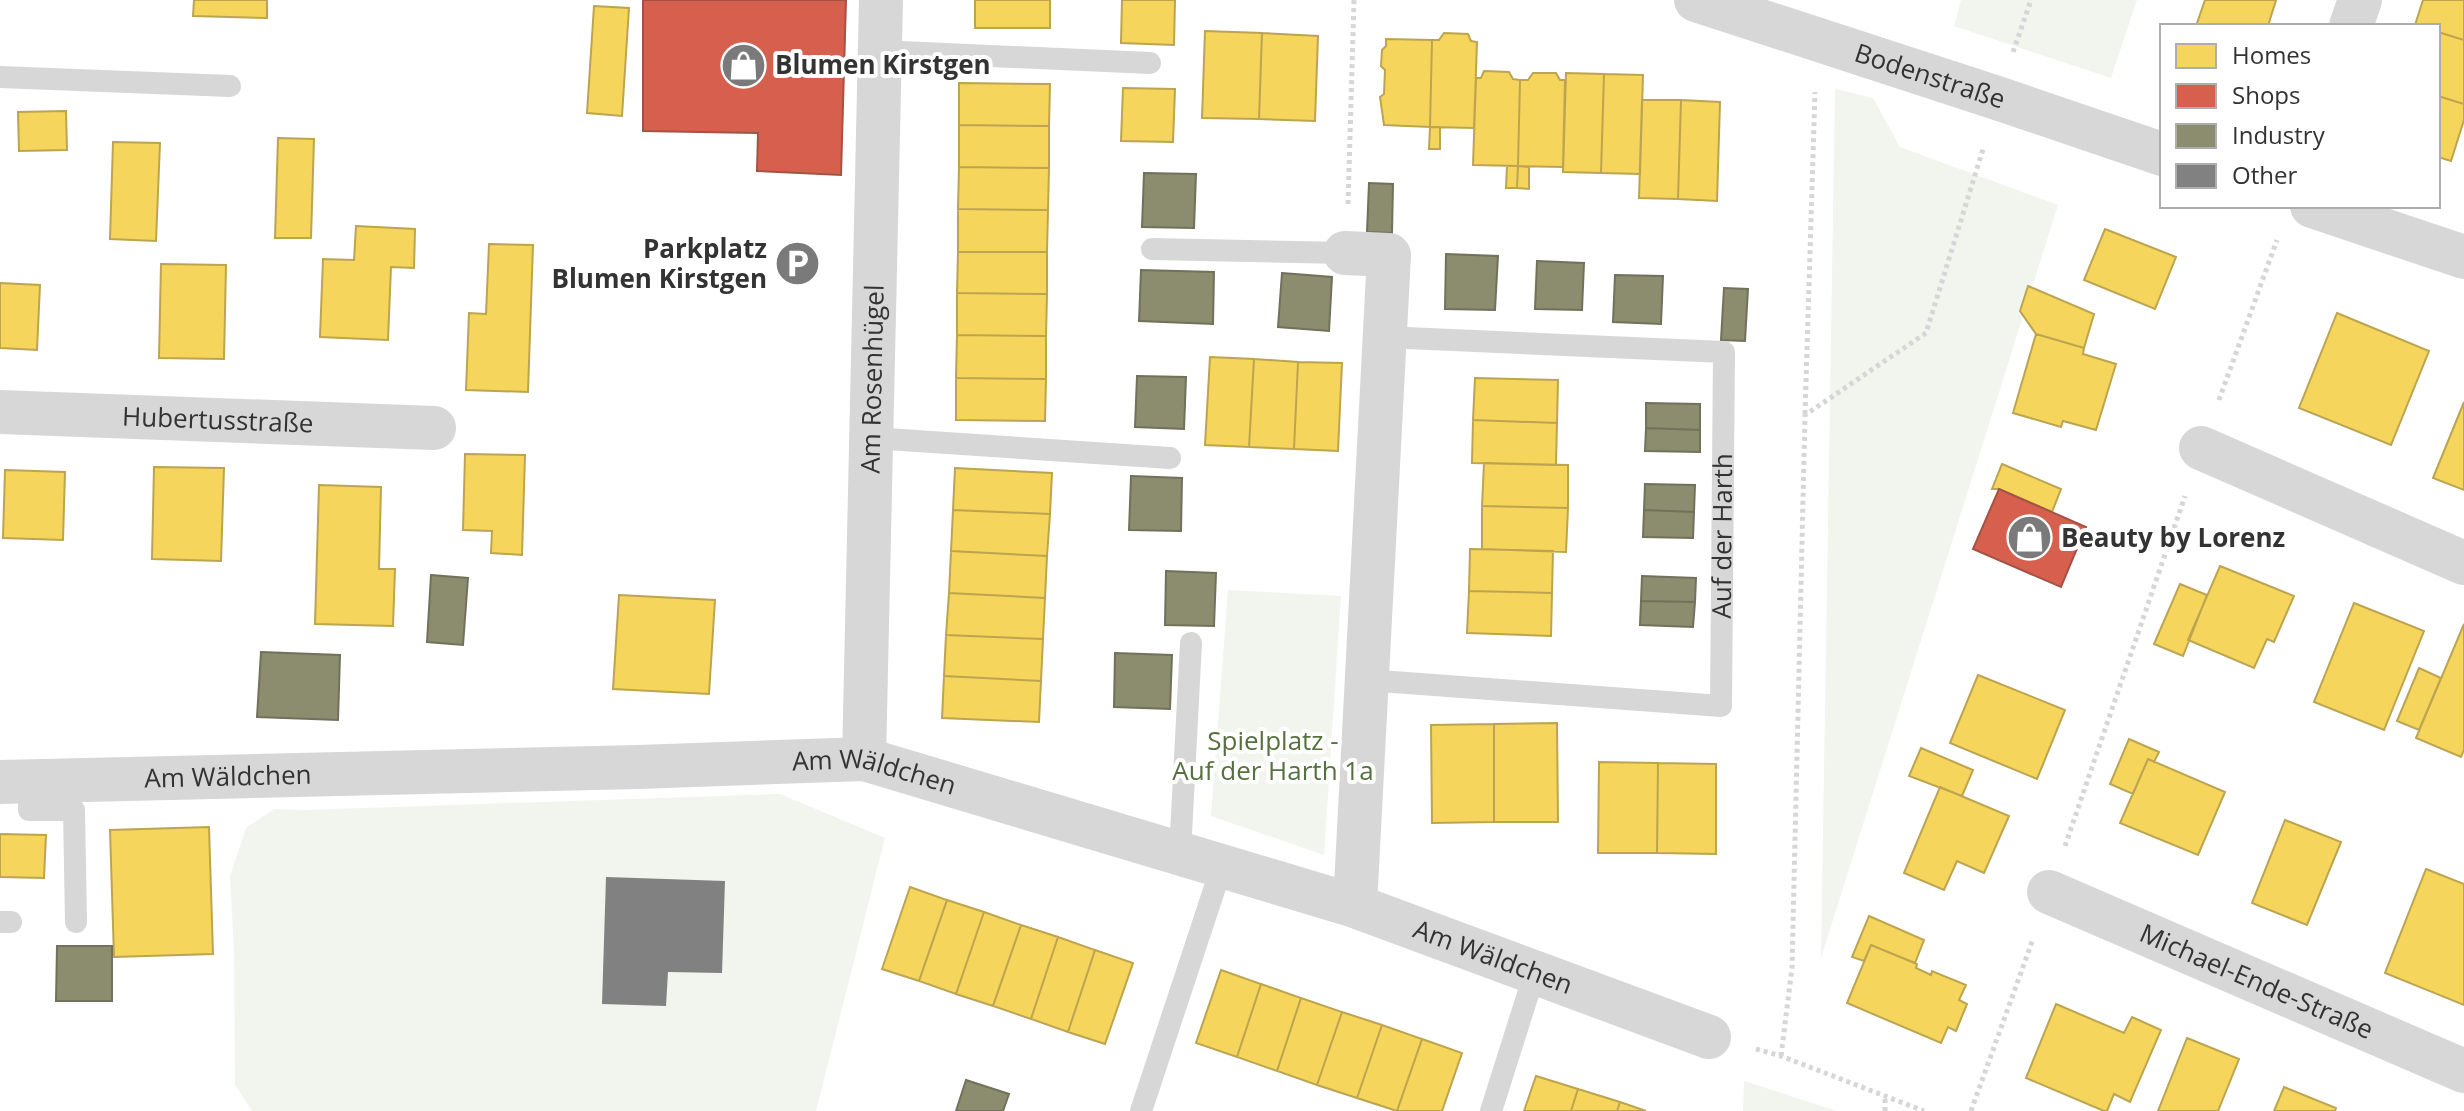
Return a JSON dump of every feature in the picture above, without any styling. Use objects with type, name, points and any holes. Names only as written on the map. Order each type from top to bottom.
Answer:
[{"type":"street","name":"Am Rosenhügel","points":[[864,759],[881,0]]},
{"type":"street","name":"Bodenstraße","points":[[1696,0],[2160,153]]},
{"type":"street","points":[[2352,24],[2360,0]]},
{"type":"street","points":[[2296,218],[2464,257]]},
{"type":"street","points":[[1345,253],[1389,255],[1355,906]]},
{"type":"street","name":"Hubertusstraße","points":[[0,412],[434,428]]},
{"type":"street","points":[[2201,448],[2464,563]]},
{"type":"street","name":"Am Wäldchen","points":[[14,782],[864,759],[1355,906],[1709,1037]]},
{"type":"street","name":"Michael-Ende-Straße","points":[[2049,892],[2464,1071]]},
{"type":"lane","points":[[879,51],[1150,63]]},
{"type":"lane","points":[[0,77],[230,86]]},
{"type":"lane","points":[[1152,249],[1345,253]]},
{"type":"lane","name":"Auf der Harth","points":[[1366,680],[1721,706],[1724,352],[1384,337]]},
{"type":"lane","points":[[872,438],[1170,458]]},
{"type":"lane","points":[[1180,853],[1191,643]]},
{"type":"lane","points":[[14,782],[29,810],[74,810],[76,922]]},
{"type":"lane","points":[[1141,1111],[1222,866]]},
{"type":"lane","points":[[1491,1111],[1535,972]]},
{"type":"path","points":[[1345,253],[1354,0]]},
{"type":"path","points":[[1781,1056],[1792,968],[1817,40]]},
{"type":"path","points":[[1805,415],[1926,333],[1997,98]]},
{"type":"path","points":[[1971,1111],[2201,448],[2296,218]]},
{"type":"path","points":[[1709,1037],[1781,1056],[1924,1111]]},
{"type":"path","points":[[1885,1095],[1885,1111]]},
{"type":"green space","points":[[1961,0],[2137,0],[2111,78],[1954,26]]},
{"type":"green space","points":[[1835,89],[1873,98],[1900,147],[2058,205],[1821,958]]},
{"type":"green space","name":"Spielplatz - Auf der Harth 1a","points":[[1228,590],[1341,596],[1324,855],[1211,816]]},
{"type":"green space","points":[[780,794],[885,838],[816,1111],[252,1111],[235,1085],[230,876],[246,828],[274,809]]},
{"type":"green space","points":[[1744,1081],[1837,1111],[1743,1111]]},
{"type":"building: Homes","points":[[194,0],[267,0],[267,18],[193,16]]},
{"type":"building: Homes","points":[[975,0],[1050,0],[1050,28],[975,28]]},
{"type":"building: Homes","points":[[1122,0],[1175,0],[1174,45],[1121,43]]},
{"type":"building: Homes","points":[[2205,0],[2276,0],[2269,24],[2197,24]]},
{"type":"building: Homes","points":[[2423,0],[2464,0],[2464,40],[2440,33],[2440,24],[2415,24]]},
{"type":"building: Homes","points":[[594,6],[629,8],[622,116],[587,113]]},
{"type":"building: Homes","points":[[1205,31],[1262,33],[1259,119],[1202,118]]},
{"type":"building: Homes","points":[[1262,33],[1318,36],[1315,121],[1259,119]]},
{"type":"building: Homes","points":[[1444,33],[1468,34],[1471,41],[1477,42],[1474,128],[1430,127],[1432,40],[1439,40]]},
{"type":"building: Homes","points":[[2440,33],[2464,40],[2464,104],[2440,97]]},
{"type":"building: Homes","points":[[1386,39],[1432,40],[1430,127],[1384,125],[1380,97],[1384,94],[1385,70],[1381,66]]},
{"type":"building: Homes","points":[[1484,71],[1509,72],[1513,79],[1520,80],[1518,166],[1473,165],[1476,78],[1481,78]]},
{"type":"building: Homes","points":[[1533,73],[1556,73],[1560,80],[1565,80],[1563,167],[1518,166],[1520,80],[1528,80]]},
{"type":"building: Homes","points":[[1566,73],[1604,74],[1601,173],[1563,172]]},
{"type":"building: Homes","points":[[1604,74],[1643,75],[1640,174],[1601,173]]},
{"type":"building: Homes","points":[[959,83],[1050,84],[1049,126],[959,125]]},
{"type":"building: Homes","points":[[1123,88],[1175,89],[1173,142],[1121,141]]},
{"type":"building: Homes","points":[[2440,97],[2464,104],[2464,120],[2451,161],[2440,158]]},
{"type":"building: Homes","points":[[1642,100],[1681,100],[1678,199],[1639,198]]},
{"type":"building: Homes","points":[[1681,100],[1720,102],[1717,201],[1678,199]]},
{"type":"building: Homes","points":[[66,111],[67,150],[19,151],[18,112]]},
{"type":"building: Homes","points":[[959,125],[1049,126],[1049,168],[959,167]]},
{"type":"building: Homes","points":[[1430,127],[1440,127],[1440,149],[1429,149]]},
{"type":"building: Homes","points":[[278,138],[314,139],[311,238],[275,238]]},
{"type":"building: Homes","points":[[113,142],[160,143],[156,241],[110,239]]},
{"type":"building: Homes","points":[[1507,166],[1518,166],[1517,188],[1506,188]]},
{"type":"building: Homes","points":[[1518,166],[1529,167],[1529,189],[1517,188]]},
{"type":"building: Homes","points":[[959,167],[1049,168],[1048,210],[958,209]]},
{"type":"building: Homes","points":[[958,209],[1048,210],[1047,252],[958,252]]},
{"type":"building: Homes","points":[[356,226],[415,229],[414,268],[391,267],[388,340],[320,337],[323,259],[354,260]]},
{"type":"building: Homes","points":[[2105,229],[2176,257],[2155,309],[2084,280]]},
{"type":"building: Homes","points":[[489,244],[533,245],[528,392],[466,390],[469,313],[486,314]]},
{"type":"building: Homes","points":[[958,252],[1047,252],[1047,294],[957,293]]},
{"type":"building: Homes","points":[[161,264],[226,265],[224,359],[159,358]]},
{"type":"building: Homes","points":[[0,283],[40,285],[37,350],[0,348]]},
{"type":"building: Homes","points":[[2028,286],[2094,314],[2084,348],[2036,334],[2020,311]]},
{"type":"building: Homes","points":[[957,293],[1047,294],[1046,336],[957,335]]},
{"type":"building: Homes","points":[[2337,313],[2429,351],[2391,445],[2299,408]]},
{"type":"building: Homes","points":[[2036,334],[2084,348],[2083,354],[2116,364],[2096,430],[2063,421],[2061,427],[2013,413]]},
{"type":"building: Homes","points":[[957,335],[1046,336],[1046,379],[956,378]]},
{"type":"building: Homes","points":[[1210,357],[1254,359],[1249,447],[1205,445]]},
{"type":"building: Homes","points":[[1254,359],[1298,362],[1294,449],[1249,447]]},
{"type":"building: Homes","points":[[1298,362],[1342,363],[1338,451],[1294,449]]},
{"type":"building: Homes","points":[[956,378],[1046,379],[1045,421],[956,420]]},
{"type":"building: Homes","points":[[1475,378],[1558,380],[1557,423],[1473,420]]},
{"type":"building: Homes","points":[[2464,402],[2464,490],[2433,478]]},
{"type":"building: Homes","points":[[1473,420],[1557,423],[1556,465],[1472,463]]},
{"type":"building: Homes","points":[[465,454],[525,455],[522,555],[491,553],[492,531],[463,530]]},
{"type":"building: Homes","points":[[1484,463],[1568,465],[1568,508],[1482,506]]},
{"type":"building: Homes","points":[[2002,464],[2061,489],[2052,512],[1999,489],[1992,489]]},
{"type":"building: Homes","points":[[154,467],[224,468],[221,561],[152,559]]},
{"type":"building: Homes","points":[[955,468],[1052,473],[1050,514],[953,510]]},
{"type":"building: Homes","points":[[5,470],[65,472],[63,540],[3,538]]},
{"type":"building: Homes","points":[[319,485],[381,487],[379,569],[395,569],[393,626],[315,624]]},
{"type":"building: Homes","points":[[1482,506],[1568,508],[1566,552],[1482,549]]},
{"type":"building: Homes","points":[[953,510],[1050,514],[1047,556],[951,551]]},
{"type":"building: Homes","points":[[1470,549],[1553,551],[1552,593],[1469,591]]},
{"type":"building: Homes","points":[[951,551],[1047,556],[1045,598],[949,593]]},
{"type":"building: Homes","points":[[2220,566],[2294,596],[2274,642],[2267,639],[2254,668],[2188,640]]},
{"type":"building: Homes","points":[[2180,584],[2207,595],[2183,656],[2154,644]]},
{"type":"building: Homes","points":[[1469,591],[1552,593],[1551,636],[1467,633]]},
{"type":"building: Homes","points":[[949,593],[1045,598],[1043,639],[946,635]]},
{"type":"building: Homes","points":[[619,595],[715,600],[709,694],[613,689]]},
{"type":"building: Homes","points":[[2354,603],[2424,631],[2384,730],[2314,702]]},
{"type":"building: Homes","points":[[2464,624],[2464,750],[2461,757],[2416,738]]},
{"type":"building: Homes","points":[[946,635],[1043,639],[1041,681],[944,676]]},
{"type":"building: Homes","points":[[2419,668],[2441,678],[2419,730],[2397,721]]},
{"type":"building: Homes","points":[[1978,675],[2065,710],[2037,779],[1950,743]]},
{"type":"building: Homes","points":[[944,676],[1041,681],[1039,722],[942,718]]},
{"type":"building: Homes","points":[[1557,723],[1558,822],[1494,822],[1494,724]]},
{"type":"building: Homes","points":[[1494,724],[1494,822],[1432,823],[1431,725]]},
{"type":"building: Homes","points":[[2129,739],[2159,752],[2154,762],[2148,759],[2133,794],[2110,784]]},
{"type":"building: Homes","points":[[1921,748],[1973,770],[1962,796],[1909,776]]},
{"type":"building: Homes","points":[[2148,759],[2225,792],[2198,855],[2120,823]]},
{"type":"building: Homes","points":[[1599,762],[1658,763],[1657,853],[1598,853]]},
{"type":"building: Homes","points":[[1658,763],[1716,764],[1716,854],[1657,853]]},
{"type":"building: Homes","points":[[1940,787],[2009,816],[1984,873],[1957,861],[1944,890],[1904,873]]},
{"type":"building: Homes","points":[[2285,820],[2341,842],[2307,925],[2252,903]]},
{"type":"building: Homes","points":[[209,827],[213,954],[114,957],[110,830]]},
{"type":"building: Homes","points":[[0,834],[46,835],[44,878],[0,877]]},
{"type":"building: Homes","points":[[2426,869],[2464,884],[2464,1005],[2385,973]]},
{"type":"building: Homes","points":[[910,887],[947,900],[919,981],[882,969]]},
{"type":"building: Homes","points":[[947,900],[984,912],[956,994],[919,981]]},
{"type":"building: Homes","points":[[984,912],[1021,925],[993,1006],[956,994]]},
{"type":"building: Homes","points":[[1869,916],[1924,940],[1915,963],[1871,945],[1864,961],[1852,957]]},
{"type":"building: Homes","points":[[1021,925],[1058,937],[1031,1019],[993,1006]]},
{"type":"building: Homes","points":[[1058,937],[1095,950],[1068,1032],[1031,1019]]},
{"type":"building: Homes","points":[[1871,945],[1917,964],[1916,968],[1931,975],[1932,971],[1966,985],[1959,1000],[1967,1004],[1956,1031],[1948,1027],[1941,1043],[1847,1003]]},
{"type":"building: Homes","points":[[1095,950],[1133,963],[1105,1044],[1068,1032]]},
{"type":"building: Homes","points":[[1221,970],[1261,984],[1237,1057],[1196,1043]]},
{"type":"building: Homes","points":[[1261,984],[1301,998],[1277,1071],[1237,1057]]},
{"type":"building: Homes","points":[[1301,998],[1342,1012],[1317,1085],[1277,1071]]},
{"type":"building: Homes","points":[[2056,1004],[2124,1033],[2132,1017],[2161,1030],[2130,1102],[2114,1094],[2107,1111],[2104,1111],[2026,1078]]},
{"type":"building: Homes","points":[[1342,1012],[1382,1025],[1357,1098],[1317,1085]]},
{"type":"building: Homes","points":[[1382,1025],[1422,1039],[1397,1111],[1357,1098]]},
{"type":"building: Homes","points":[[2187,1038],[2239,1059],[2218,1111],[2158,1111]]},
{"type":"building: Homes","points":[[1422,1039],[1462,1053],[1442,1111],[1397,1111]]},
{"type":"building: Homes","points":[[1536,1076],[1578,1089],[1571,1111],[1524,1111]]},
{"type":"building: Homes","points":[[2284,1087],[2336,1108],[2335,1111],[2274,1111]]},
{"type":"building: Homes","points":[[1578,1089],[1620,1102],[1617,1111],[1571,1111]]},
{"type":"building: Homes","points":[[1620,1102],[1646,1111],[1617,1111]]},
{"type":"building: Shops","name":"Blumen Kirstgen","points":[[643,0],[846,0],[841,175],[757,171],[758,133],[643,131]]},
{"type":"building: Shops","name":"Beauty by Lorenz","points":[[1999,489],[2086,527],[2061,587],[1973,549]]},
{"type":"building: Industry","points":[[1144,173],[1196,174],[1194,228],[1142,227]]},
{"type":"building: Industry","points":[[1369,183],[1393,184],[1392,233],[1367,232]]},
{"type":"building: Industry","points":[[1446,254],[1498,256],[1495,310],[1445,309]]},
{"type":"building: Industry","points":[[1537,261],[1584,263],[1582,310],[1535,309]]},
{"type":"building: Industry","points":[[1141,270],[1214,272],[1213,324],[1139,321]]},
{"type":"building: Industry","points":[[1282,273],[1332,277],[1329,331],[1278,327]]},
{"type":"building: Industry","points":[[1615,275],[1663,276],[1661,324],[1613,322]]},
{"type":"building: Industry","points":[[1724,288],[1748,289],[1745,341],[1721,340]]},
{"type":"building: Industry","points":[[1137,376],[1186,377],[1184,429],[1135,427]]},
{"type":"building: Industry","points":[[1646,403],[1700,404],[1700,430],[1646,428]]},
{"type":"building: Industry","points":[[1646,428],[1700,430],[1700,452],[1645,451]]},
{"type":"building: Industry","points":[[1131,476],[1182,478],[1181,531],[1129,530]]},
{"type":"building: Industry","points":[[1645,484],[1695,485],[1694,512],[1644,510]]},
{"type":"building: Industry","points":[[1644,510],[1694,512],[1693,538],[1643,537]]},
{"type":"building: Industry","points":[[1166,571],[1216,573],[1214,626],[1165,625]]},
{"type":"building: Industry","points":[[431,575],[468,578],[463,645],[427,642]]},
{"type":"building: Industry","points":[[1642,576],[1696,578],[1695,602],[1641,601]]},
{"type":"building: Industry","points":[[1641,601],[1695,602],[1693,627],[1640,625]]},
{"type":"building: Industry","points":[[261,652],[340,655],[338,720],[257,717]]},
{"type":"building: Industry","points":[[1115,653],[1172,655],[1170,709],[1114,707]]},
{"type":"building: Industry","points":[[57,946],[112,946],[112,1001],[56,1001]]},
{"type":"building: Industry","points":[[966,1080],[1009,1094],[1003,1111],[956,1111]]},
{"type":"building: Other","points":[[606,877],[725,881],[722,973],[668,972],[666,1006],[602,1004]]},
{"type":"place","name":"Blumen Kirstgen","points":[[744,65]]},
{"type":"place","name":"Parkplatz Blumen Kirstgen","points":[[798,264]]},
{"type":"place","name":"Beauty by Lorenz","points":[[2030,538]]}]
